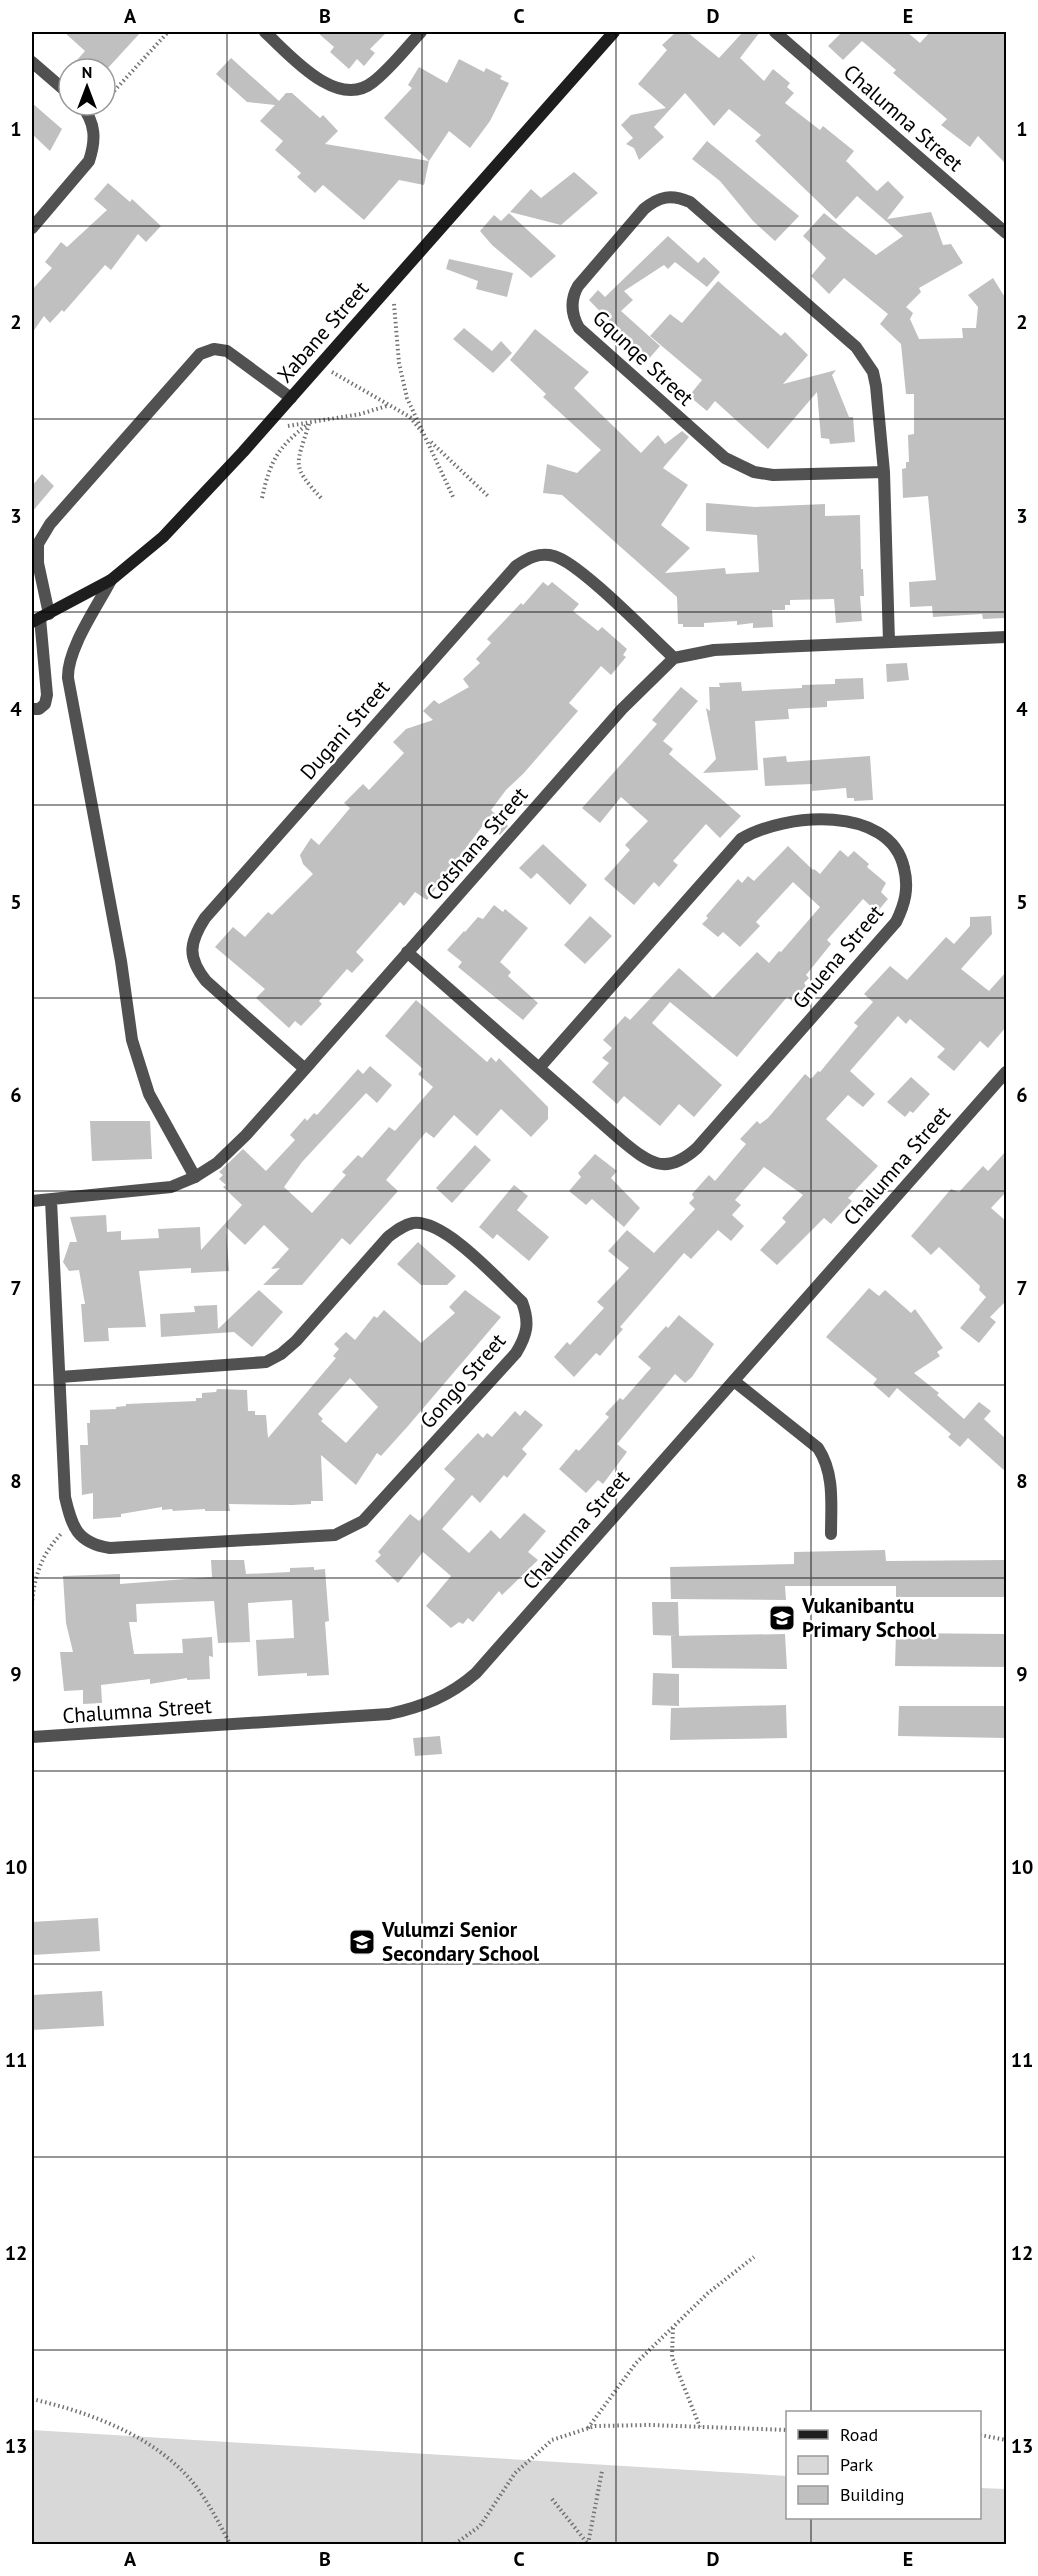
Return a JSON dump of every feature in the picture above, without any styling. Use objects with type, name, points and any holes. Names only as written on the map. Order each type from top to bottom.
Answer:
[{"type":"street","points":[[265,32],[314,77],[342,90],[357,89],[372,84],[421,32]]},
{"type":"street","name":"Xabane Street","points":[[40,618],[111,580],[163,537],[263,430],[614,32]]},
{"type":"street","name":"Chalumna Street","points":[[775,32],[1006,233]]},
{"type":"street","points":[[32,62],[57,84]]},
{"type":"street","points":[[32,228],[89,161],[93,149],[94,126],[88,117]]},
{"type":"street","name":"Gqunqe Street","points":[[884,472],[773,475],[754,472],[725,459],[579,328],[574,319],[572,305],[573,295],[578,286],[644,209],[667,196],[690,202],[846,338],[865,358],[873,372],[876,386],[884,472],[889,642]]},
{"type":"street","points":[[32,709],[39,709],[45,704],[47,695],[40,618],[38,544],[50,524],[200,354],[214,348],[227,351],[291,398]]},
{"type":"street","name":"Dugani Street","points":[[305,1069],[201,975],[193,957],[192,944],[197,931],[205,918],[516,566],[528,558],[542,555],[566,560],[674,658]]},
{"type":"street","points":[[111,580],[73,652],[68,666],[68,678],[121,961],[132,1040],[149,1094],[195,1177]]},
{"type":"street","points":[[674,658],[714,650],[1006,637]]},
{"type":"street","name":"Cotshana Street","points":[[32,1201],[143,1192],[171,1187],[195,1177],[216,1163],[246,1135],[305,1069],[622,708],[674,658]]},
{"type":"street","name":"Gnuena Street","points":[[407,952],[641,1157],[667,1165],[678,1163],[697,1148],[896,922],[904,906],[907,890],[902,859],[895,845],[884,835],[846,821],[772,824],[741,839],[540,1068]]},
{"type":"street","name":"Chalumna Street","points":[[32,1737],[389,1714],[424,1705],[461,1686],[476,1673],[1006,1072]]},
{"type":"street","points":[[51,1200],[65,1497],[73,1524]]},
{"type":"street","name":"Gongo Street","points":[[60,1377],[266,1362],[281,1354],[296,1341],[388,1237],[412,1223],[423,1223],[436,1228],[453,1240],[522,1302],[527,1316],[525,1339],[516,1353],[363,1521],[350,1529],[335,1535],[110,1548],[85,1541],[73,1524]]},
{"type":"street","points":[[734,1381],[818,1448],[824,1456],[828,1467],[830,1487],[831,1534]]},
{"type":"path","points":[[117,88],[168,32]]},
{"type":"path","points":[[392,283],[399,363],[407,398],[454,499]]},
{"type":"path","points":[[320,365],[387,406],[410,417],[427,437],[489,497]]},
{"type":"path","points":[[263,430],[360,414],[387,406]]},
{"type":"path","points":[[309,423],[298,460],[301,476],[321,498]]},
{"type":"path","points":[[262,498],[268,471],[285,442],[309,423]]},
{"type":"path","points":[[32,1605],[34,1580],[43,1556],[59,1536],[73,1524]]},
{"type":"path","points":[[587,2429],[636,2363],[708,2294],[754,2258]]},
{"type":"path","points":[[673,2327],[672,2357],[700,2427]]},
{"type":"path","points":[[32,2400],[99,2418],[167,2457],[190,2479],[230,2544]]},
{"type":"path","points":[[455,2544],[480,2526],[515,2473],[552,2440],[595,2426],[650,2425],[786,2430]]},
{"type":"path","points":[[981,2435],[1006,2440]]},
{"type":"path","points":[[552,2499],[588,2544],[602,2470]]},
{"type":"green space","points":[[32,2430],[786,2476],[786,2519],[981,2519],[981,2488],[1006,2489],[1006,2544],[32,2544]]},
{"type":"building","points":[[64,32],[141,32],[117,58],[80,57],[85,51]]},
{"type":"building","points":[[317,32],[387,32],[370,49],[375,53],[364,66],[357,59],[349,69],[330,52],[334,47]]},
{"type":"building","points":[[676,32],[687,32],[719,58],[743,32],[760,32],[740,58],[764,81],[773,69],[790,83],[787,87],[794,93],[785,103],[820,130],[823,126],[854,151],[846,161],[877,191],[888,181],[904,197],[887,219],[931,212],[943,245],[951,244],[963,263],[919,288],[921,292],[906,307],[913,313],[910,319],[919,339],[963,338],[962,328],[976,328],[978,307],[968,295],[993,278],[1006,299],[1005,618],[983,619],[982,614],[933,617],[932,606],[910,607],[909,582],[936,580],[928,496],[903,498],[902,469],[906,468],[906,462],[909,462],[908,435],[914,434],[914,394],[906,394],[901,344],[880,324],[888,314],[844,278],[829,294],[811,276],[826,258],[803,236],[824,213],[876,255],[903,236],[857,196],[836,219],[755,141],[761,135],[729,109],[714,126],[685,93],[654,127],[664,137],[639,160],[634,148],[626,144],[633,138],[621,125],[631,115],[666,108],[638,84],[667,50],[662,45]]},
{"type":"building","points":[[842,32],[907,32],[920,43],[930,32],[1006,32],[1006,164],[978,136],[970,147],[941,125],[947,119],[893,73],[896,70],[862,41],[843,60],[828,46]]},
{"type":"building","points":[[231,58],[279,101],[286,93],[292,93],[320,118],[323,115],[338,131],[325,144],[429,161],[424,185],[399,180],[364,220],[323,185],[315,193],[297,177],[301,173],[275,150],[283,141],[260,121],[275,105],[247,102],[216,74]]},
{"type":"building","points":[[459,59],[484,72],[486,68],[502,76],[500,79],[509,83],[490,121],[470,148],[449,131],[429,161],[384,118],[412,88],[408,85],[419,67],[447,83]]},
{"type":"building","points":[[32,103],[62,129],[50,151],[32,134]]},
{"type":"building","points":[[707,141],[799,216],[775,241],[753,221],[720,181],[692,159]]},
{"type":"building","points":[[574,172],[598,193],[561,225],[510,212],[531,189],[541,198]]},
{"type":"building","points":[[108,183],[130,202],[132,199],[161,226],[146,242],[138,234],[111,270],[105,265],[64,312],[62,310],[50,323],[44,316],[32,333],[32,290],[52,268],[45,262],[61,242],[67,247],[107,210],[94,199]]},
{"type":"building","points":[[509,213],[556,256],[531,278],[492,245],[480,231],[494,215],[501,221]]},
{"type":"building","points":[[668,236],[698,263],[704,257],[720,272],[707,287],[675,262],[668,269],[664,265],[624,291],[633,300],[621,311],[660,346],[646,362],[620,338],[623,335],[589,300],[598,290],[605,297]]},
{"type":"building","points":[[449,259],[513,273],[507,297],[476,289],[478,281],[446,269]]},
{"type":"building","points":[[718,281],[781,336],[785,332],[808,355],[783,384],[836,370],[832,375],[849,417],[853,417],[855,442],[830,444],[829,439],[821,438],[817,392],[768,449],[715,401],[707,411],[689,396],[702,380],[650,336],[670,314],[682,323]]},
{"type":"building","points":[[464,328],[492,351],[501,341],[512,353],[493,373],[453,339]]},
{"type":"building","points":[[535,329],[589,372],[574,388],[641,453],[658,435],[665,444],[682,431],[689,437],[663,468],[688,485],[661,525],[690,548],[665,573],[725,568],[726,574],[759,572],[757,535],[706,531],[706,503],[755,507],[825,504],[825,516],[860,515],[864,596],[860,596],[862,621],[836,623],[834,599],[790,600],[790,605],[785,605],[785,610],[772,610],[773,627],[753,628],[753,623],[737,625],[737,621],[704,623],[704,627],[683,627],[683,624],[678,624],[677,597],[562,495],[543,493],[547,464],[577,473],[601,450],[543,397],[546,394],[510,360]]},
{"type":"building","points":[[42,474],[54,486],[32,512],[32,486]]},
{"type":"building","points":[[543,582],[548,586],[552,582],[579,604],[573,611],[598,631],[602,627],[627,649],[623,655],[626,657],[611,675],[601,666],[569,703],[578,711],[506,790],[491,810],[508,826],[500,835],[484,824],[427,900],[415,892],[404,906],[400,902],[356,952],[364,960],[352,973],[347,969],[319,1001],[322,1004],[301,1026],[295,1021],[289,1028],[256,998],[265,989],[215,947],[233,927],[245,937],[268,912],[272,915],[313,874],[303,864],[300,855],[311,838],[319,845],[350,808],[344,803],[363,784],[369,790],[404,753],[393,742],[406,729],[433,720],[423,711],[434,700],[439,704],[469,687],[463,679],[480,663],[476,659],[491,643],[487,639],[521,603],[523,605]]},
{"type":"building","points":[[907,663],[909,680],[887,682],[886,664]]},
{"type":"building","points":[[863,678],[864,699],[827,701],[827,707],[788,709],[789,719],[755,721],[758,770],[703,773],[716,759],[706,708],[710,711],[709,687],[720,687],[719,683],[741,682],[742,691],[802,688],[802,685],[835,684],[835,679]]},
{"type":"building","points":[[681,687],[698,701],[663,741],[673,749],[669,754],[741,816],[720,838],[706,824],[673,861],[678,865],[659,887],[654,882],[634,905],[604,879],[630,850],[625,845],[648,821],[621,797],[600,823],[582,808],[657,724],[652,720]]},
{"type":"building","points":[[786,756],[787,762],[870,756],[873,800],[854,801],[854,798],[847,798],[846,788],[812,791],[812,784],[765,786],[763,758]]},
{"type":"building","points":[[543,844],[587,885],[570,905],[537,873],[531,879],[519,868]]},
{"type":"building","points":[[788,846],[820,874],[840,850],[848,857],[854,851],[869,864],[867,867],[886,883],[881,892],[888,899],[877,912],[863,899],[827,940],[831,944],[806,975],[809,978],[804,983],[806,986],[792,1001],[787,997],[737,1057],[670,1002],[652,1023],[722,1085],[694,1117],[679,1104],[660,1126],[624,1096],[617,1104],[592,1082],[609,1063],[602,1058],[612,1048],[603,1040],[625,1016],[630,1020],[679,968],[713,998],[757,952],[769,963],[820,907],[793,882],[756,922],[760,926],[740,947],[723,932],[718,937],[702,924],[708,918],[706,916],[738,879],[742,883],[748,876],[754,881]]},
{"type":"building","points":[[494,905],[503,912],[505,909],[528,928],[500,962],[511,972],[508,976],[538,1003],[523,1020],[458,967],[462,962],[447,950],[478,917],[483,919]]},
{"type":"building","points":[[590,916],[612,936],[585,964],[564,945]]},
{"type":"building","points":[[991,916],[992,934],[961,969],[989,991],[1006,972],[1006,1027],[988,1048],[980,1041],[954,1071],[937,1057],[945,1049],[910,1019],[906,1024],[898,1016],[850,1071],[875,1094],[863,1107],[848,1095],[826,1119],[878,1166],[848,1198],[852,1201],[831,1224],[824,1218],[777,1265],[760,1250],[786,1222],[782,1218],[803,1195],[764,1167],[735,1200],[741,1205],[732,1215],[744,1226],[731,1241],[718,1230],[691,1259],[684,1253],[620,1327],[623,1329],[600,1356],[596,1353],[574,1377],[554,1357],[567,1342],[570,1345],[604,1308],[597,1302],[629,1268],[608,1251],[627,1230],[654,1253],[695,1209],[689,1203],[694,1198],[692,1194],[709,1175],[715,1181],[746,1144],[740,1139],[757,1121],[760,1124],[768,1118],[805,1074],[811,1079],[818,1071],[820,1072],[858,1026],[854,1023],[873,1002],[864,994],[890,966],[907,980],[946,937],[954,944],[970,926],[970,917]]},
{"type":"building","points":[[416,1000],[487,1062],[491,1057],[496,1062],[499,1058],[548,1107],[548,1119],[531,1137],[501,1109],[477,1136],[454,1115],[434,1138],[426,1132],[386,1180],[398,1191],[350,1245],[342,1238],[302,1285],[263,1285],[280,1268],[271,1269],[289,1249],[264,1225],[245,1245],[226,1227],[229,1271],[191,1273],[191,1268],[139,1271],[146,1327],[108,1328],[109,1341],[84,1342],[81,1304],[85,1304],[79,1270],[69,1271],[63,1262],[70,1242],[77,1242],[70,1217],[106,1215],[107,1232],[121,1231],[121,1240],[159,1238],[158,1229],[200,1227],[201,1250],[242,1205],[223,1187],[226,1185],[219,1179],[223,1175],[219,1172],[243,1149],[266,1171],[295,1140],[290,1135],[305,1118],[307,1121],[314,1113],[317,1115],[358,1069],[363,1074],[370,1066],[392,1085],[377,1103],[366,1093],[302,1162],[284,1187],[312,1213],[346,1175],[342,1172],[358,1155],[362,1158],[389,1127],[395,1131],[433,1087],[418,1074],[423,1069],[385,1036]]},
{"type":"building","points":[[911,1077],[930,1094],[913,1113],[910,1111],[905,1117],[887,1102]]},
{"type":"building","points":[[90,1121],[150,1121],[152,1159],[92,1161]]},
{"type":"building","points":[[475,1145],[491,1160],[452,1203],[436,1188]]},
{"type":"building","points":[[1006,1151],[1006,1192],[991,1208],[1006,1221],[1006,1301],[990,1317],[996,1322],[979,1343],[960,1328],[986,1297],[979,1290],[980,1286],[939,1247],[931,1255],[911,1236],[951,1189],[959,1192],[983,1166],[988,1171]]},
{"type":"building","points":[[595,1154],[617,1171],[611,1178],[640,1208],[624,1227],[592,1199],[586,1205],[569,1191],[581,1177],[578,1173]]},
{"type":"building","points":[[514,1185],[528,1196],[517,1210],[549,1237],[529,1261],[497,1234],[493,1239],[479,1227]]},
{"type":"building","points":[[418,1242],[456,1276],[447,1285],[421,1285],[397,1264]]},
{"type":"building","points":[[869,1288],[879,1296],[885,1290],[911,1313],[915,1309],[943,1348],[937,1352],[940,1356],[914,1373],[939,1393],[937,1395],[964,1419],[979,1402],[991,1411],[984,1419],[1006,1439],[1006,1472],[968,1438],[960,1447],[948,1437],[951,1434],[897,1388],[889,1398],[873,1384],[877,1379],[826,1337]]},
{"type":"building","points":[[259,1290],[283,1312],[252,1347],[234,1332],[161,1337],[160,1314],[195,1312],[194,1306],[217,1305],[218,1329]]},
{"type":"building","points":[[465,1290],[501,1317],[381,1456],[377,1453],[356,1485],[321,1455],[323,1501],[292,1505],[229,1504],[230,1511],[205,1511],[205,1509],[173,1511],[172,1509],[162,1510],[162,1507],[121,1514],[121,1517],[93,1519],[93,1493],[82,1495],[80,1445],[88,1445],[87,1423],[90,1423],[90,1410],[116,1409],[126,1404],[196,1401],[196,1398],[202,1398],[202,1393],[216,1392],[217,1389],[247,1390],[248,1411],[255,1411],[255,1415],[266,1415],[268,1438],[336,1358],[333,1356],[339,1349],[334,1344],[346,1332],[355,1340],[374,1316],[377,1318],[384,1310],[421,1343],[455,1313],[449,1307]],"holes":[[[350,1378],[378,1407],[346,1443],[321,1421],[323,1419],[318,1414]]]},
{"type":"building","points":[[679,1315],[714,1344],[692,1377],[685,1383],[675,1374],[617,1444],[627,1452],[603,1484],[598,1480],[586,1493],[559,1469],[576,1449],[579,1451],[609,1417],[605,1414],[620,1398],[623,1400],[651,1368],[638,1357]]},
{"type":"building","points":[[525,1410],[543,1425],[522,1449],[527,1454],[507,1478],[504,1475],[480,1503],[472,1495],[442,1529],[469,1553],[491,1530],[500,1539],[524,1513],[546,1531],[528,1552],[538,1560],[502,1595],[499,1591],[473,1622],[468,1618],[463,1624],[459,1622],[451,1628],[426,1606],[451,1576],[423,1552],[398,1583],[375,1561],[381,1555],[378,1552],[410,1514],[419,1521],[455,1479],[444,1469],[478,1433],[483,1438],[487,1433],[492,1437],[515,1411],[520,1416]]},
{"type":"building","points":[[885,1550],[886,1561],[1006,1560],[1006,1597],[896,1597],[896,1586],[785,1586],[786,1600],[671,1599],[670,1567],[794,1564],[794,1552]]},
{"type":"building","points":[[211,1560],[244,1560],[246,1574],[290,1572],[290,1568],[325,1569],[329,1621],[325,1622],[329,1675],[307,1676],[307,1673],[258,1676],[256,1640],[294,1638],[292,1600],[248,1603],[250,1642],[218,1643],[214,1601],[136,1604],[137,1622],[129,1622],[134,1654],[183,1653],[182,1639],[212,1637],[213,1657],[209,1656],[210,1679],[187,1680],[187,1678],[150,1684],[150,1679],[101,1685],[102,1703],[83,1704],[83,1690],[64,1691],[60,1652],[73,1652],[66,1623],[63,1576],[120,1574],[120,1584],[212,1577]]},
{"type":"building","points":[[652,1602],[678,1602],[679,1636],[653,1635]]},
{"type":"building","points":[[896,1633],[1006,1634],[1006,1667],[895,1666]]},
{"type":"building","points":[[785,1634],[787,1669],[672,1668],[671,1636]]},
{"type":"building","points":[[653,1673],[679,1674],[679,1706],[652,1705]]},
{"type":"building","points":[[786,1705],[787,1738],[670,1740],[671,1708]]},
{"type":"building","points":[[899,1706],[1006,1706],[1006,1738],[898,1736]]},
{"type":"building","points":[[440,1736],[442,1754],[415,1756],[413,1738]]},
{"type":"building","points":[[98,1918],[100,1951],[32,1955],[32,1922]]},
{"type":"building","points":[[102,1991],[104,2026],[32,2030],[32,1995]]},
{"type":"place","name":"Vukanibantu Primary School","points":[[782,1618]]},
{"type":"place","name":"Vulumzi Senior Secondary School","points":[[362,1942]]}]
